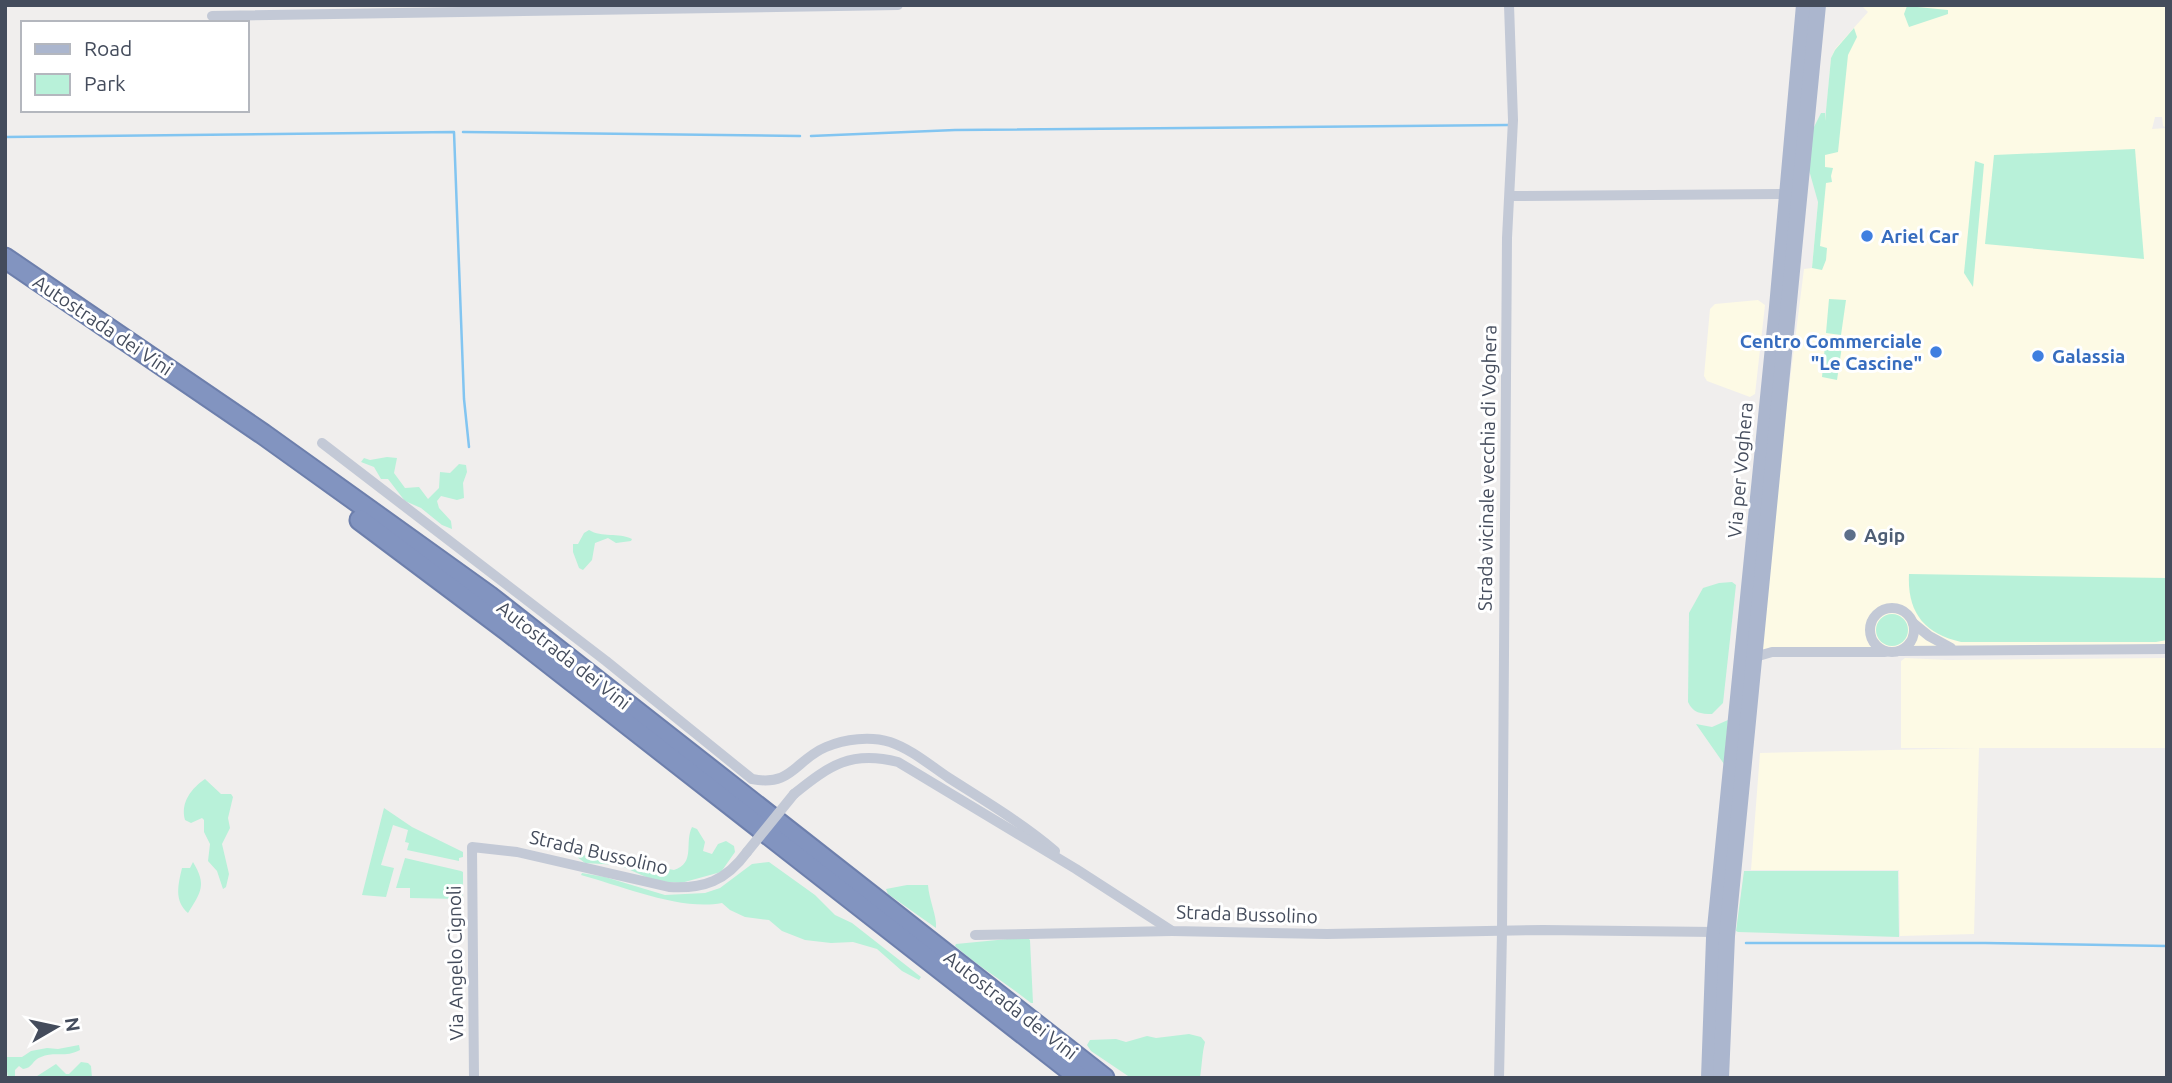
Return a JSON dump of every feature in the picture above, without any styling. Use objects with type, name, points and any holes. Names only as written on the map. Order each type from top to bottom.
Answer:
[{"type":"highway","name":"Autostrada dei Vini","points":[[5,258],[263,434],[489,596],[1104,1078]]},
{"type":"highway","name":"Autostrada dei Vini","points":[[5,274],[242,435],[433,573],[1080,1078]]},
{"type":"main road","name":"Via per Voghera","points":[[1719,935],[1804,5]]},
{"type":"main road","name":"Via per Voghera","points":[[1719,935],[1755,657],[1818,5]]},
{"type":"main road","points":[[1709,1078],[1719,935]]},
{"type":"main road","points":[[1719,935],[1721,1078]]},
{"type":"street","points":[[212,16],[898,5]]},
{"type":"street","name":"Strada vicinale vecchia di Voghera","points":[[1499,1078],[1507,279],[1513,120],[1509,5]]},
{"type":"street","points":[[1510,196],[1787,194]]},
{"type":"street","points":[[322,443],[606,661],[752,779],[767,782],[782,778],[808,757],[826,747],[844,742],[865,739],[890,742],[930,765],[1041,839],[1076,869]]},
{"type":"street","points":[[1885,652],[1873,643],[1869,633],[1871,621],[1882,610],[1897,608],[1904,611],[1913,623],[1929,636],[1957,650]]},
{"type":"street","points":[[1900,651],[1911,643],[1913,623]]},
{"type":"street","points":[[1755,657],[1772,652],[2167,649]]},
{"type":"street","name":"Strada Bussolino","points":[[472,847],[517,852],[669,887],[688,888],[723,877],[737,866],[794,794],[832,765],[872,757],[898,762],[1076,869],[1172,931],[1719,935]]},
{"type":"street","name":"Via Angelo Cignoli","points":[[472,847],[474,1078]]},
{"type":"street","points":[[975,934],[1172,931]]},
{"type":"shaded area","name":"Centro Commerciale \"Le Cascine\"","points":[[1861,5],[2167,5],[2167,128],[2167,649],[1756,649],[1804,269],[1812,268],[1831,58],[1835,49],[1868,12]],"holes":[[[2155,117],[2162,117],[2163,126],[2167,128],[2152,129]]]},
{"type":"shaded area","points":[[1758,300],[1765,305],[1755,394],[1750,397],[1707,381],[1704,376],[1710,309],[1715,304]]},
{"type":"shaded area","points":[[1905,658],[2167,658],[2167,748],[1901,748],[1901,661]]},
{"type":"shaded area","points":[[1979,748],[1974,934],[1900,936],[1899,870],[1751,870],[1760,753]]},
{"type":"green space","points":[[1907,6],[1948,10],[1948,14],[1909,27],[1904,14]]},
{"type":"green space","points":[[1854,28],[1857,37],[1848,55],[1838,152],[1825,155],[1825,167],[1833,168],[1832,182],[1826,183],[1820,246],[1827,248],[1822,270],[1812,268],[1818,202],[1809,170],[1812,131],[1821,113],[1825,113],[1825,121],[1831,58]]},
{"type":"green space","points":[[2135,149],[2144,259],[1985,244],[1994,155]]},
{"type":"green space","points":[[1975,161],[1984,164],[1973,287],[1964,273]]},
{"type":"green space","points":[[1829,299],[1846,300],[1841,335],[1826,333]]},
{"type":"green space","points":[[1825,345],[1842,346],[1837,380],[1822,377]]},
{"type":"green space","points":[[364,458],[370,460],[397,458],[394,473],[405,488],[419,487],[428,499],[439,488],[440,472],[450,473],[459,464],[466,465],[464,498],[457,500],[441,496],[437,501],[439,508],[451,521],[452,529],[442,525],[421,508],[405,501],[388,479],[381,479],[374,467],[361,462]]},
{"type":"green space","points":[[589,530],[632,539],[616,543],[608,538],[595,543],[592,560],[583,570],[579,568],[573,544],[578,544]]},
{"type":"green space","points":[[1909,574],[2167,578],[2167,640],[1961,642],[1937,633],[1920,619],[1911,600]]},
{"type":"green space","points":[[1732,582],[1736,585],[1723,703],[1712,714],[1701,713],[1692,709],[1688,702],[1689,613],[1703,588]]},
{"type":"green space","points":[[1892,614],[1903,619],[1908,630],[1903,641],[1892,646],[1881,641],[1876,630],[1881,619]]},
{"type":"green space","points":[[1728,720],[1724,764],[1696,724],[1712,727]]},
{"type":"green space","points":[[205,779],[221,794],[231,794],[233,797],[228,818],[230,828],[222,844],[229,874],[223,889],[217,871],[208,861],[210,844],[204,832],[204,820],[202,818],[191,823],[185,820],[184,807],[188,796]]},
{"type":"green space","points":[[384,808],[412,827],[463,852],[463,857],[459,858],[459,861],[407,850],[409,843],[405,842],[408,830],[393,825],[381,865],[394,868],[386,897],[362,895]]},
{"type":"green space","points":[[692,827],[697,829],[705,842],[703,851],[712,854],[718,844],[726,841],[734,846],[735,852],[721,872],[681,883],[655,881],[619,865],[585,863],[575,853],[591,857],[635,859],[674,870],[685,863]]},
{"type":"green space","points":[[405,858],[463,872],[463,895],[459,899],[410,898],[410,888],[396,888]]},
{"type":"green space","points":[[193,862],[200,877],[201,888],[188,913],[179,898],[178,887],[182,868],[190,868]]},
{"type":"green space","points":[[769,862],[815,895],[835,915],[852,923],[921,977],[919,980],[902,971],[877,949],[853,942],[805,940],[782,931],[769,920],[745,917],[722,903],[706,905],[670,901],[581,875],[605,877],[665,895],[705,893],[720,888],[752,864]]},
{"type":"green space","points":[[1744,871],[1898,871],[1899,937],[1738,932]]},
{"type":"green space","points":[[928,885],[936,928],[888,894],[886,889]]},
{"type":"green space","points":[[1027,937],[1030,940],[1033,1003],[955,946],[956,944]]},
{"type":"green space","points":[[1189,1034],[1201,1037],[1205,1042],[1200,1078],[1131,1078],[1091,1051],[1087,1045],[1090,1040],[1116,1039],[1126,1042],[1147,1036],[1156,1038]]},
{"type":"green space","points":[[79,1045],[80,1050],[75,1052],[46,1055],[38,1058],[31,1066],[23,1069],[19,1066],[15,1070],[15,1078],[8,1078],[5,1057],[22,1057],[31,1051]]},
{"type":"green space","points":[[81,1062],[91,1066],[92,1078],[34,1078],[56,1064],[69,1074]]},
{"type":"waterway","points":[[811,136],[955,130],[1508,125]]},
{"type":"waterway","points":[[5,137],[454,132],[464,399],[469,447]]},
{"type":"waterway","points":[[463,132],[800,136]]},
{"type":"waterway","points":[[1746,943],[2167,946]]},
{"type":"place","name":"Ariel Car","points":[[1867,236]]},
{"type":"place","name":"Centro Commerciale \"Le Cascine\"","points":[[1936,352]]},
{"type":"place","name":"Galassia","points":[[2038,356]]},
{"type":"place","name":"Agip","points":[[1850,535]]}]
